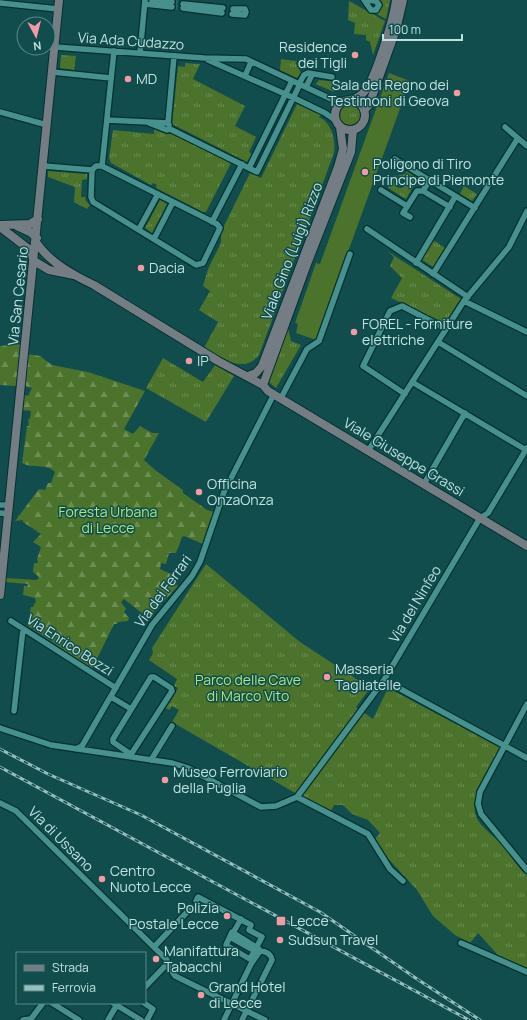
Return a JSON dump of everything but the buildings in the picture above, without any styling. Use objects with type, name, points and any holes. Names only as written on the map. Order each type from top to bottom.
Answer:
[{"type":"main road","name":"Via San Cesario","points":[[56,34],[59,0]]},
{"type":"main road","points":[[346,101],[359,103],[364,110],[364,121],[358,128],[353,130],[344,129],[337,123],[336,109],[346,101],[357,99],[368,87],[390,28],[396,0]]},
{"type":"main road","points":[[364,110],[369,105],[396,30],[403,0]]},
{"type":"main road","name":"Via San Cesario","points":[[0,595],[2,550],[44,166],[54,56]]},
{"type":"main road","name":"Viale Gino (Luigi) Rizzo","points":[[248,376],[256,373],[262,366],[338,167],[343,149],[337,123]]},
{"type":"main road","name":"Viale Gino (Luigi) Rizzo","points":[[271,392],[307,264],[351,152],[353,130]]},
{"type":"main road","points":[[0,226],[30,224],[38,219]]},
{"type":"main road","points":[[0,226],[30,250],[34,261],[40,257],[48,256]]},
{"type":"main road","name":"Viale Giuseppe Grassi","points":[[16,226],[30,232],[48,256],[74,275],[112,296],[218,361],[248,376],[271,392],[527,546]]},
{"type":"main road","points":[[18,239],[36,240]]},
{"type":"main road","name":"Viale Giuseppe Grassi","points":[[34,261],[49,270],[74,275]]},
{"type":"main road","name":"Viale Giuseppe Grassi","points":[[218,361],[227,369],[263,390],[271,392]]},
{"type":"street","points":[[140,53],[145,2],[172,5],[152,0]]},
{"type":"street","points":[[0,2],[58,9]]},
{"type":"street","points":[[183,6],[222,10]]},
{"type":"street","name":"Via Ada Cudazzo","points":[[56,47],[204,58],[246,59],[331,99],[346,101]]},
{"type":"street","points":[[102,166],[114,51]]},
{"type":"street","points":[[169,126],[174,56]]},
{"type":"street","name":"Via Ada Cudazzo","points":[[204,58],[325,113],[337,123]]},
{"type":"street","points":[[245,76],[251,62]]},
{"type":"street","points":[[52,72],[111,78]]},
{"type":"street","points":[[107,120],[169,126],[258,172],[304,75],[308,73],[312,75],[332,77]]},
{"type":"street","points":[[306,87],[312,75]]},
{"type":"street","points":[[249,168],[292,80]]},
{"type":"street","points":[[0,112],[47,125]]},
{"type":"street","points":[[505,127],[527,146]]},
{"type":"street","points":[[433,274],[518,138]]},
{"type":"street","points":[[395,159],[475,208]]},
{"type":"street","points":[[212,222],[242,164]]},
{"type":"street","points":[[44,166],[92,170]]},
{"type":"street","points":[[96,166],[102,166],[212,222],[220,228],[203,263],[196,265],[91,200],[92,170],[96,166]]},
{"type":"street","points":[[423,191],[429,181]]},
{"type":"street","points":[[381,190],[408,206]]},
{"type":"street","points":[[410,217],[403,213],[417,190],[423,191],[450,207]]},
{"type":"street","points":[[139,229],[158,194]]},
{"type":"street","points":[[416,263],[455,197]]},
{"type":"street","points":[[154,238],[173,202]]},
{"type":"street","points":[[368,451],[466,299],[509,247],[527,211]]},
{"type":"street","points":[[367,229],[433,274],[466,299],[527,332]]},
{"type":"street","name":"Via dei Ferrari","points":[[75,749],[82,746],[152,626],[192,576],[200,562],[224,492],[271,392],[307,349],[319,341],[350,254]]},
{"type":"street","points":[[405,394],[363,366],[390,311],[402,306],[446,329]]},
{"type":"street","points":[[438,342],[527,396]]},
{"type":"street","points":[[412,382],[526,449]]},
{"type":"street","points":[[424,484],[465,413]]},
{"type":"street","name":"Via del Ninfeo","points":[[297,797],[384,680],[480,518],[488,513],[526,449]]},
{"type":"street","points":[[0,505],[6,511]]},
{"type":"street","name":"Via Enrico Bozzi","points":[[11,621],[116,688]]},
{"type":"street","points":[[14,712],[23,628]]},
{"type":"street","points":[[151,677],[154,677],[171,688],[172,691],[130,756],[129,753],[113,742],[113,739],[151,677]]},
{"type":"street","points":[[384,680],[527,758]]},
{"type":"street","points":[[111,697],[131,709]]},
{"type":"street","points":[[527,704],[480,792],[478,804],[481,814],[527,870]]},
{"type":"street","points":[[152,760],[172,726]]},
{"type":"street","points":[[0,728],[43,743],[75,749],[130,756],[188,768],[261,807],[287,803],[297,797],[368,834],[390,869],[403,881]]},
{"type":"street","name":"Via di Ussano","points":[[0,803],[16,811],[154,947],[167,960],[167,964],[175,976],[265,1020]]},
{"type":"street","points":[[196,901],[198,897],[239,922],[251,924],[247,944],[241,954]]},
{"type":"street","points":[[154,947],[190,910]]},
{"type":"street","points":[[239,922],[226,945],[251,961]]},
{"type":"street","points":[[235,951],[240,940],[250,930]]},
{"type":"street","points":[[224,1020],[262,936],[250,930]]},
{"type":"street","points":[[232,935],[247,944],[266,952],[272,960],[242,1020]]},
{"type":"street","points":[[461,943],[527,972]]},
{"type":"street","points":[[146,986],[167,964]]},
{"type":"street","points":[[23,1020],[31,1019],[42,1004]]},
{"type":"street","points":[[54,1004],[79,1020]]},
{"type":"street","points":[[108,1020],[116,1004],[141,1020]]},
{"type":"street","points":[[146,1004],[153,1009],[147,1020]]},
{"type":"green space","points":[[379,0],[390,0],[386,19],[377,14],[382,2]]},
{"type":"green space","points":[[349,1],[385,21],[373,55],[370,42],[366,40],[366,35],[354,34],[355,23],[348,20]]},
{"type":"green space","points":[[297,49],[296,64],[301,73],[297,78],[280,70],[281,59],[296,61]]},
{"type":"green space","points":[[61,55],[76,56],[74,70],[60,68]]},
{"type":"green space","points":[[185,63],[200,64],[193,79],[245,106],[235,126],[256,137],[249,152],[252,154],[247,162],[172,124],[178,66],[185,67]]},
{"type":"green space","name":"Poligono di Tiro Principe di Piemonte","points":[[389,73],[410,81],[316,340],[296,333],[298,324],[295,323],[316,263],[320,264]]},
{"type":"green space","points":[[319,80],[336,82],[334,92],[316,84]]},
{"type":"green space","points":[[297,104],[321,115],[319,117],[327,123],[334,137],[334,153],[259,355],[253,361],[246,364],[239,364],[225,359],[204,348],[218,322],[199,310],[210,291],[203,286],[208,269],[221,243],[221,232],[250,173],[261,178]]},
{"type":"green space","points":[[350,104],[358,108],[362,116],[358,124],[350,128],[342,124],[338,116],[342,108]]},
{"type":"green space","points":[[154,128],[179,137],[231,163],[206,212],[203,212],[156,188],[157,185],[153,183],[151,185],[111,163],[109,158],[113,130],[154,134]]},
{"type":"green space","points":[[48,171],[87,174],[87,179],[82,180],[81,197],[85,197],[86,201],[90,205],[87,209],[74,202],[75,187],[48,177]]},
{"type":"green space","points":[[407,171],[414,176],[416,182],[406,199],[388,188],[394,175],[397,176],[405,174]],"holes":[[[398,176],[403,177],[406,180],[406,185],[402,188],[398,188],[394,183],[395,179]]]},
{"type":"green space","points":[[464,186],[477,194],[472,201],[460,194]]},
{"type":"green space","points":[[160,200],[167,204],[152,233],[145,228]]},
{"type":"green space","points":[[433,240],[445,248],[433,267],[421,259]]},
{"type":"green space","points":[[387,251],[461,299],[445,323],[391,298],[402,278],[390,266],[394,257]]},
{"type":"green space","points":[[288,328],[291,341],[301,345],[276,388],[269,382]]},
{"type":"green space","points":[[22,344],[17,386],[0,385],[0,346]]},
{"type":"green space","name":"Foresta Urbana di Lecce","points":[[28,354],[40,356],[52,365],[88,372],[145,391],[124,429],[133,434],[140,426],[152,433],[159,433],[144,460],[155,470],[183,490],[183,493],[207,510],[214,512],[203,544],[184,536],[182,537],[176,553],[169,553],[166,564],[161,563],[160,569],[175,576],[172,581],[178,586],[148,618],[124,599],[121,602],[126,609],[124,612],[129,618],[128,621],[114,624],[92,669],[27,625],[31,607],[33,607],[36,601],[35,598],[23,595],[24,586],[27,587],[28,584],[5,582],[5,578],[37,580],[39,577],[33,572],[34,563],[38,563],[37,559],[41,547],[33,542],[41,534],[23,522],[23,520],[15,521],[39,489],[45,490],[48,483],[51,483],[55,472],[48,468],[31,466],[22,463],[27,426],[29,426],[28,419],[30,419],[31,411],[23,410],[24,395],[28,396],[32,388],[25,386]]},
{"type":"green space","points":[[163,358],[203,382],[215,365],[234,376],[206,422],[146,388]]},
{"type":"green space","name":"Parco delle Cave di Marco Vito","points":[[206,564],[300,642],[370,688],[356,707],[373,719],[388,688],[501,748],[485,774],[476,794],[475,813],[481,825],[501,844],[527,875],[527,970],[497,954],[478,933],[470,943],[455,935],[433,916],[417,890],[382,852],[374,840],[380,833],[368,820],[352,814],[343,805],[334,805],[330,813],[172,722],[179,710],[172,706],[169,710],[164,707],[167,702],[169,704],[178,688],[174,686],[177,679],[149,660],[153,653],[152,648]]},
{"type":"tunnel","points":[[172,2],[183,4]]},
{"type":"tunnel","points":[[172,7],[183,8]]},
{"type":"railway","points":[[0,749],[48,774],[141,815],[320,912],[417,979],[480,1020]]},
{"type":"railway","points":[[0,767],[469,1020]]},
{"type":"place","name":"Residence dei Tigli","points":[[355,55]]},
{"type":"place","name":"MD","points":[[128,79]]},
{"type":"place","name":"Sala del Regno dei Testimoni di Geova","points":[[457,93]]},
{"type":"place","name":"Poligono di Tiro Principe di Piemonte","points":[[365,172]]},
{"type":"place","name":"Dacia","points":[[141,268]]},
{"type":"place","name":"FOREL - Forniture elettriche","points":[[354,332]]},
{"type":"place","name":"IP","points":[[189,361]]},
{"type":"place","name":"Officina OnzaOnza","points":[[199,492]]},
{"type":"place","name":"Masseria Tagliatelle","points":[[327,677]]},
{"type":"place","name":"Museo Ferroviario della Puglia","points":[[165,780]]},
{"type":"place","name":"Centro Nuoto Lecce","points":[[102,879]]},
{"type":"place","name":"Polizia Postale Lecce","points":[[227,916]]},
{"type":"place","name":"Lecce","points":[[281,921]]},
{"type":"place","name":"Sudsun Travel","points":[[280,940]]},
{"type":"place","name":"Manifattura Tabacchi","points":[[156,959]]},
{"type":"place","name":"Grand Hotel di Lecce","points":[[201,995]]}]
